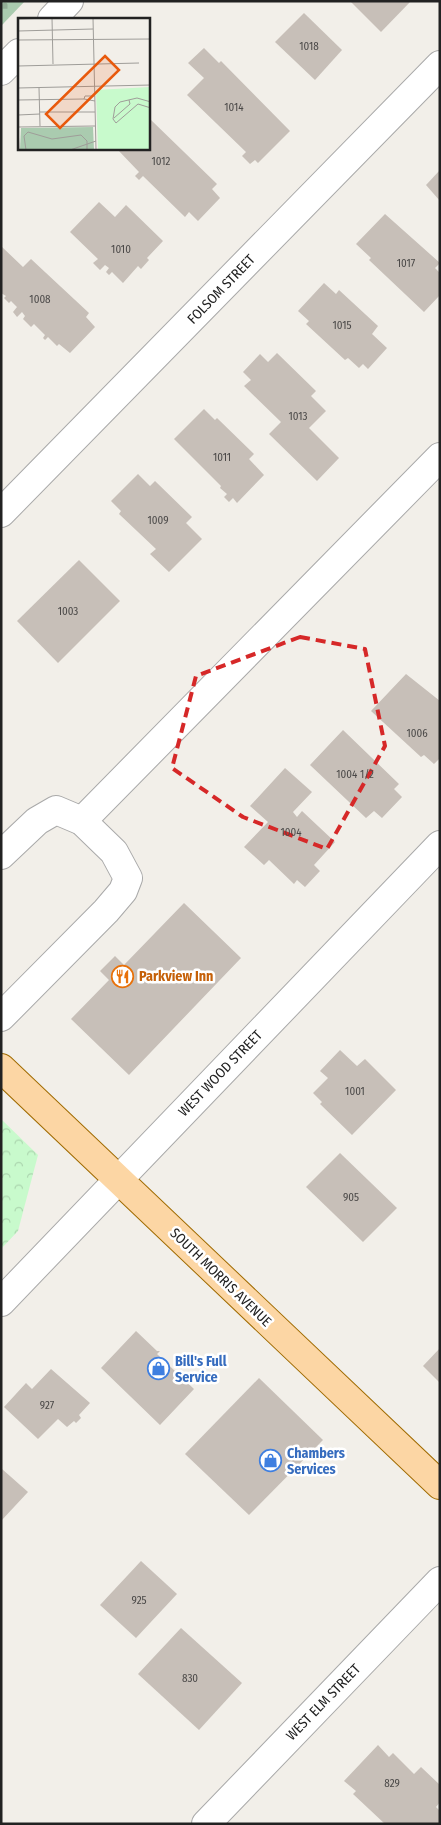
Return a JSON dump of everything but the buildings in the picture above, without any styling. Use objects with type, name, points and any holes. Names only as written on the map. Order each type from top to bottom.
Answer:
[{"type":"main road","name":"SOUTH MORRIS AVENUE","points":[[1,1068],[440,1486]]},
{"type":"street","points":[[53,18],[70,1]]},
{"type":"street","points":[[1,71],[18,54]]},
{"type":"street","name":"FOLSOM STREET","points":[[1,513],[440,65]]},
{"type":"street","points":[[82,822],[440,456]]},
{"type":"street","points":[[1,856],[37,821],[56,810],[82,822],[114,852],[128,878],[123,891],[106,911],[1,1017]]},
{"type":"street","name":"WEST WOOD STREET","points":[[1,1302],[440,845]]},
{"type":"street","name":"WEST ELM STREET","points":[[206,1824],[440,1581]]},
{"type":"highlighted area","points":[[300,637],[365,649],[385,746],[327,849],[243,817],[172,768],[196,676]]},
{"type":"green space","points":[[1,1],[25,1],[1,26]]},
{"type":"green space","points":[[1,1119],[38,1155],[18,1231],[1,1249]]},
{"type":"place","name":"Parkview Inn","points":[[123,976]]},
{"type":"place","name":"Bill's Full Service","points":[[159,1369]]},
{"type":"place","name":"Chambers Services","points":[[271,1461]]}]
